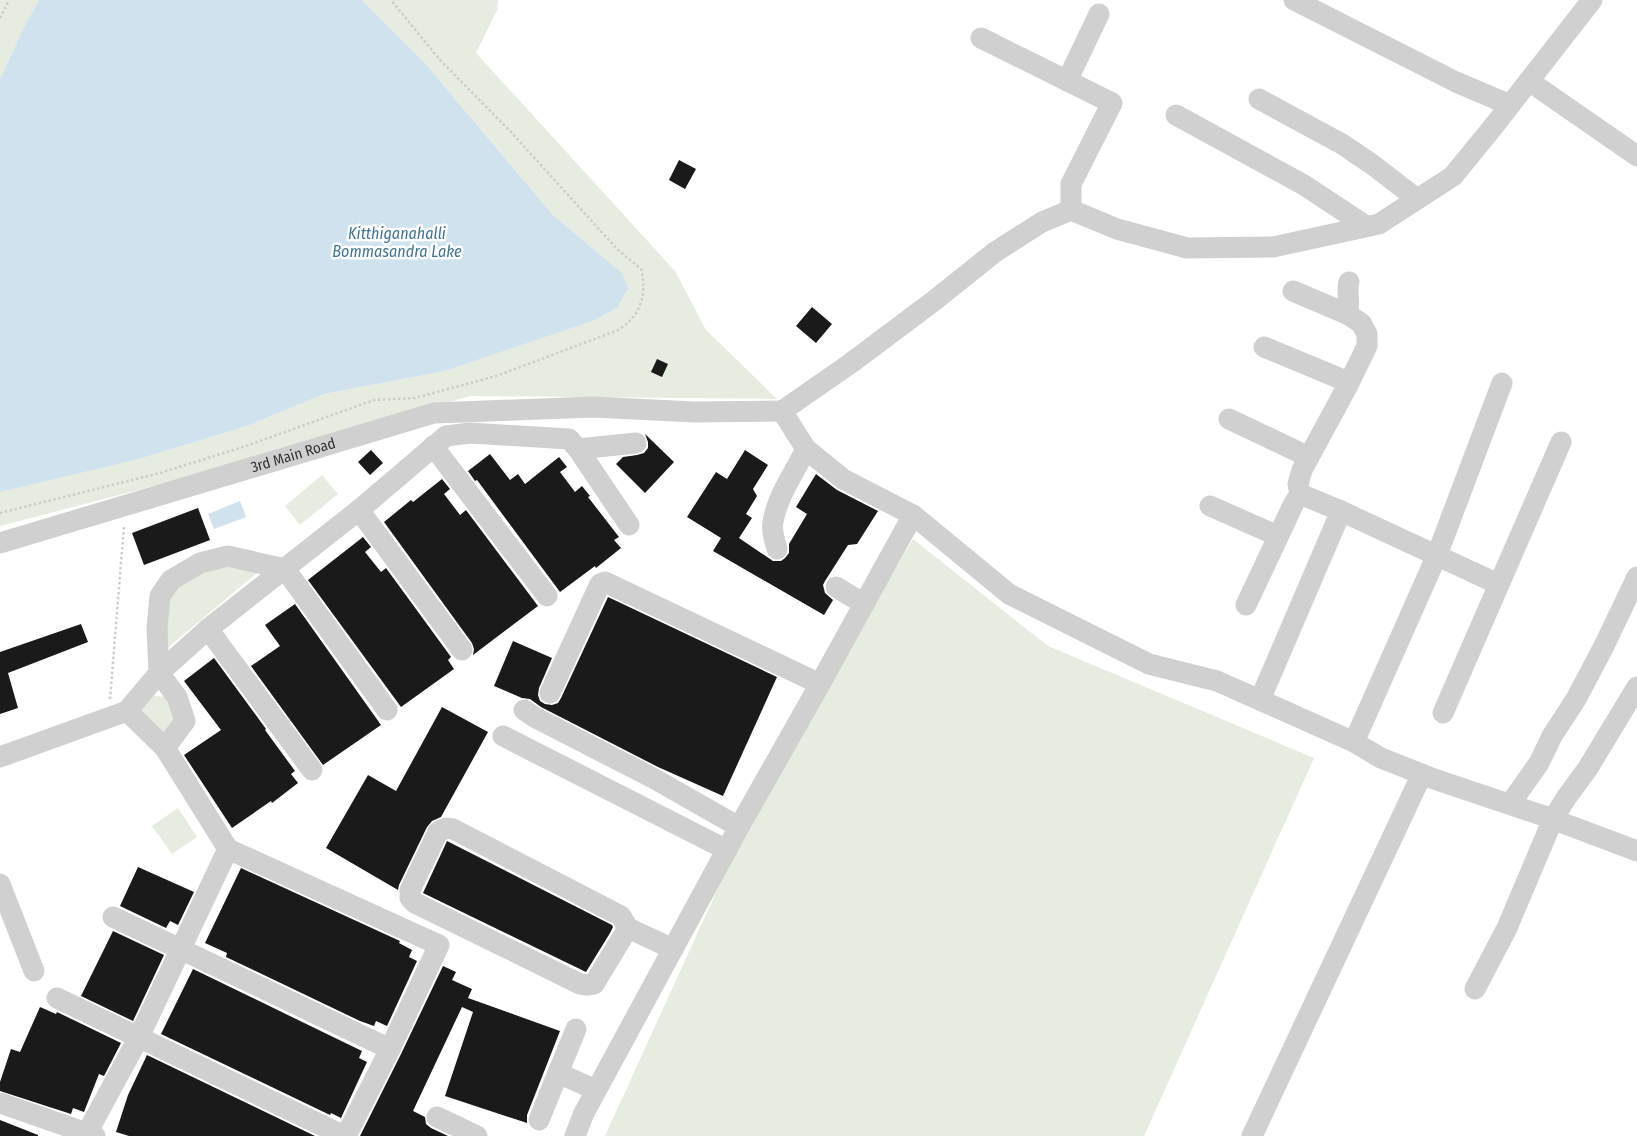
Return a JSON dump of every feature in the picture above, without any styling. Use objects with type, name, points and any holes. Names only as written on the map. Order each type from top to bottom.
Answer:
[{"type":"street","points":[[1294,0],[1456,82],[1510,105]]},
{"type":"street","points":[[1592,0],[1453,176],[1379,224],[1273,246],[1187,248],[1117,229],[1071,210],[1042,222],[994,252],[935,300],[782,411],[806,449],[843,479],[913,515],[1009,594],[1149,664],[1218,681],[1354,742],[1381,758],[1553,819],[1637,852]]},
{"type":"street","points":[[978,44],[1064,95],[1070,96],[1077,93],[1074,84],[1100,14]]},
{"type":"street","points":[[1528,82],[1637,156]]},
{"type":"street","points":[[1071,210],[1071,184],[1112,103],[1074,84]]},
{"type":"street","points":[[1259,99],[1342,144],[1373,165],[1416,199]]},
{"type":"street","points":[[1176,115],[1304,185],[1366,226]]},
{"type":"street","points":[[1347,314],[1349,311],[1347,289],[1350,282]]},
{"type":"street","points":[[1246,605],[1300,494],[1298,484],[1302,470],[1367,346],[1366,334],[1361,323],[1347,314],[1293,291]]},
{"type":"street","points":[[1264,347],[1341,379],[1348,385]]},
{"type":"street","points":[[1354,742],[1437,555],[1502,384]]},
{"type":"street","name":"3rd Main Road","points":[[0,543],[434,413],[593,406],[694,412],[782,411]]},
{"type":"street","points":[[1229,419],[1309,457]]},
{"type":"street","points":[[0,757],[118,714],[159,673],[208,629],[359,510],[446,436],[470,433],[569,439],[578,449],[629,525]]},
{"type":"street","points":[[1442,713],[1561,442]]},
{"type":"street","points":[[578,449],[636,443]]},
{"type":"street","points":[[433,446],[547,596]]},
{"type":"street","points":[[777,550],[773,524],[775,516],[780,501],[806,449]]},
{"type":"street","points":[[1300,494],[1498,584]]},
{"type":"street","points":[[1210,506],[1278,536]]},
{"type":"street","points":[[359,510],[462,650]]},
{"type":"street","points":[[1260,700],[1341,511]]},
{"type":"street","points":[[575,1136],[584,1113],[673,948],[913,515]]},
{"type":"street","points":[[165,748],[185,721],[177,697],[159,673],[157,628],[160,596],[172,580],[200,563],[228,556],[285,570],[387,710]]},
{"type":"street","points":[[1510,804],[1539,763],[1552,736],[1576,699],[1637,577]]},
{"type":"street","points":[[550,694],[600,584],[605,582],[820,684]]},
{"type":"street","points":[[836,587],[864,604]]},
{"type":"street","points":[[208,629],[312,770]]},
{"type":"street","points":[[1475,989],[1507,928],[1553,819],[1588,768],[1637,686]]},
{"type":"street","points":[[524,710],[653,778],[739,827]]},
{"type":"street","points":[[57,998],[345,1136],[390,1049],[439,945],[228,849],[165,748],[118,714]]},
{"type":"street","points":[[503,736],[727,850]]},
{"type":"street","points":[[1252,1136],[1422,774]]},
{"type":"street","points":[[628,928],[594,984],[580,984],[415,903],[410,898],[410,890],[438,832],[446,828],[453,829],[621,916],[628,928],[673,948]]},
{"type":"street","points":[[0,1103],[91,1135],[228,849]]},
{"type":"street","points":[[0,884],[34,971]]},
{"type":"street","points":[[113,917],[390,1049]]},
{"type":"street","points":[[539,1120],[576,1029]]},
{"type":"street","points":[[558,1073],[596,1090]]},
{"type":"street","points":[[437,1116],[477,1136]]},
{"type":"path","points":[[0,18],[9,0]]},
{"type":"path","points":[[0,513],[160,473],[246,446],[374,400],[415,398],[496,376],[616,331],[636,314],[643,297],[644,288],[641,269],[617,249],[511,132],[440,60],[391,0]]},
{"type":"path","points":[[118,714],[124,526]]},
{"type":"shaded area","points":[[0,0],[39,0],[0,79]]},
{"type":"shaded area","points":[[362,0],[498,0],[497,10],[476,53],[675,271],[706,330],[777,399],[470,396],[211,471],[0,526],[0,492],[136,460],[250,425],[324,394],[445,371],[593,321],[617,308],[622,273],[552,214],[424,62]]},
{"type":"shaded area","points":[[322,475],[338,494],[300,525],[285,506]]},
{"type":"shaded area","points":[[913,539],[1048,646],[1314,758],[1144,1136],[605,1136],[750,818]]},
{"type":"shaded area","points":[[225,562],[257,573],[164,651],[166,597],[183,578]]},
{"type":"shaded area","points":[[153,696],[166,697],[178,718],[160,736],[139,709]]},
{"type":"shaded area","points":[[178,808],[197,837],[172,854],[152,826]]},
{"type":"water","name":"Kitthiganahalli Bommasandra Lake","points":[[39,0],[362,0],[424,62],[552,214],[622,273],[628,288],[617,308],[593,321],[445,371],[324,394],[250,425],[136,460],[0,492],[0,79]]},
{"type":"water","points":[[240,501],[246,517],[214,529],[208,514]]},
{"type":"building","points":[[679,160],[696,169],[685,189],[669,180]]},
{"type":"building","points":[[812,307],[832,324],[816,343],[796,326]]},
{"type":"building","points":[[657,359],[668,364],[662,377],[651,372]]},
{"type":"building","points":[[645,434],[674,462],[645,493],[616,464],[623,457],[644,453],[648,448]]},
{"type":"building","points":[[371,450],[383,463],[370,475],[358,462]]},
{"type":"building","points":[[745,450],[768,465],[753,489],[757,496],[746,514],[752,518],[739,538],[773,561],[781,561],[789,553],[789,544],[807,514],[796,507],[816,474],[837,490],[878,511],[857,544],[848,545],[825,581],[823,585],[825,593],[833,600],[824,615],[713,551],[721,538],[687,517],[716,472],[727,479]]},
{"type":"building","points":[[490,454],[510,480],[518,474],[525,484],[559,457],[567,467],[560,472],[575,492],[582,486],[590,496],[588,497],[619,537],[614,540],[621,548],[596,568],[595,566],[560,592],[477,480],[475,481],[468,471]]},
{"type":"building","points":[[442,479],[450,489],[444,494],[460,515],[466,510],[538,606],[473,655],[472,643],[384,522],[411,500],[413,502]]},
{"type":"building","points":[[198,508],[210,540],[144,565],[132,533]]},
{"type":"building","points":[[363,537],[371,547],[365,552],[381,572],[386,568],[451,657],[448,660],[454,669],[401,707],[308,580]]},
{"type":"building","points":[[608,597],[777,677],[723,796],[658,767],[541,707],[530,699],[522,698],[494,686],[513,641],[552,658],[539,688],[538,695],[540,701],[545,704],[552,705],[558,703]]},
{"type":"building","points":[[295,604],[381,725],[323,765],[251,666],[280,646],[265,625]]},
{"type":"building","points":[[81,624],[88,642],[8,673],[18,708],[0,714],[0,652]]},
{"type":"building","points":[[214,658],[295,771],[291,774],[298,783],[272,803],[271,801],[232,828],[184,755],[221,730],[184,681]]},
{"type":"building","points":[[442,707],[488,732],[441,817],[432,821],[427,827],[398,890],[326,848],[368,775],[396,791]]},
{"type":"building","points":[[447,841],[612,925],[610,933],[586,972],[423,893]]},
{"type":"building","points":[[138,867],[194,892],[178,925],[170,921],[166,928],[120,906]]},
{"type":"building","points":[[241,868],[400,941],[399,943],[412,950],[409,957],[417,961],[387,1026],[376,1021],[374,1026],[360,1021],[226,957],[227,953],[205,943]]},
{"type":"building","points":[[113,931],[164,955],[133,1021],[81,996]]},
{"type":"building","points":[[443,966],[456,972],[452,980],[472,989],[468,998],[560,1031],[527,1115],[527,1123],[445,1096],[473,1012],[462,1007],[413,1111],[425,1117],[426,1124],[431,1128],[448,1136],[360,1136],[401,1054]]},
{"type":"building","points":[[193,969],[362,1051],[359,1058],[367,1062],[341,1118],[331,1113],[330,1115],[161,1034]]},
{"type":"building","points":[[40,1007],[56,1014],[57,1012],[121,1043],[104,1076],[99,1074],[84,1112],[73,1108],[71,1114],[0,1091],[0,1082],[11,1049],[20,1052]]},
{"type":"building","points":[[147,1055],[315,1136],[129,1136],[116,1132],[128,1095]]},
{"type":"building","points":[[0,1120],[38,1135],[38,1136],[0,1136]]}]
